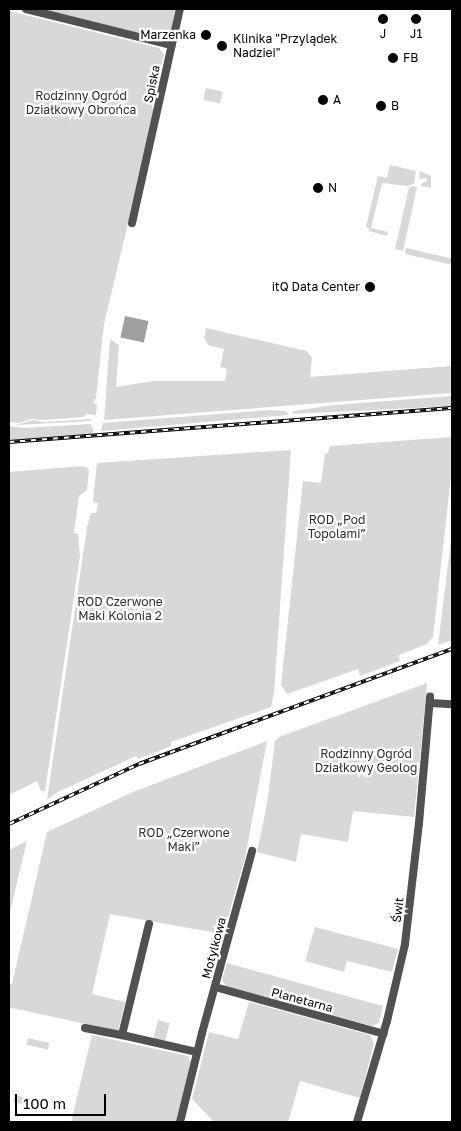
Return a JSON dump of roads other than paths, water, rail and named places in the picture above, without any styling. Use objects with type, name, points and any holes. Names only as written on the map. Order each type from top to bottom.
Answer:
[{"type":"street","points":[[26,9],[172,45]]},
{"type":"street","name":"Spiska","points":[[132,223],[180,9]]},
{"type":"street","name":"Świt","points":[[357,1122],[384,1034],[405,944],[430,700],[452,704]]},
{"type":"street","name":"Motylkowa","points":[[180,1122],[197,1052],[252,851]]},
{"type":"street","points":[[122,1035],[149,924]]},
{"type":"street","name":"Planetarna","points":[[215,987],[384,1034]]},
{"type":"street","points":[[85,1028],[197,1052]]},
{"type":"railway","points":[[9,442],[452,408]]},
{"type":"railway","points":[[9,824],[139,764],[452,649]]},
{"type":"place","name":"J","points":[[383,19]]},
{"type":"place","name":"J1","points":[[416,19]]},
{"type":"place","name":"Marzenka","points":[[206,35]]},
{"type":"place","name":"Klinika \"Przylądek Nadziei\"","points":[[222,46]]},
{"type":"place","name":"FB","points":[[393,58]]},
{"type":"place","name":"A","points":[[323,100]]},
{"type":"place","name":"B","points":[[381,106]]},
{"type":"place","name":"N","points":[[318,188]]},
{"type":"place","name":"itQ Data Center","points":[[370,287]]},
{"type":"park label","name":"Rodzinny Ogród Działkowy Obrońca","points":[[81,103]]},
{"type":"park label","name":"ROD „Pod Topolami”","points":[[337,527]]},
{"type":"park label","name":"ROD Czerwone Maki Kolonia 2","points":[[120,609]]},
{"type":"park label","name":"Rodzinny Ogród Działkowy Geolog","points":[[366,761]]},
{"type":"park label","name":"ROD „Czerwone Maki”","points":[[184,840]]}]
